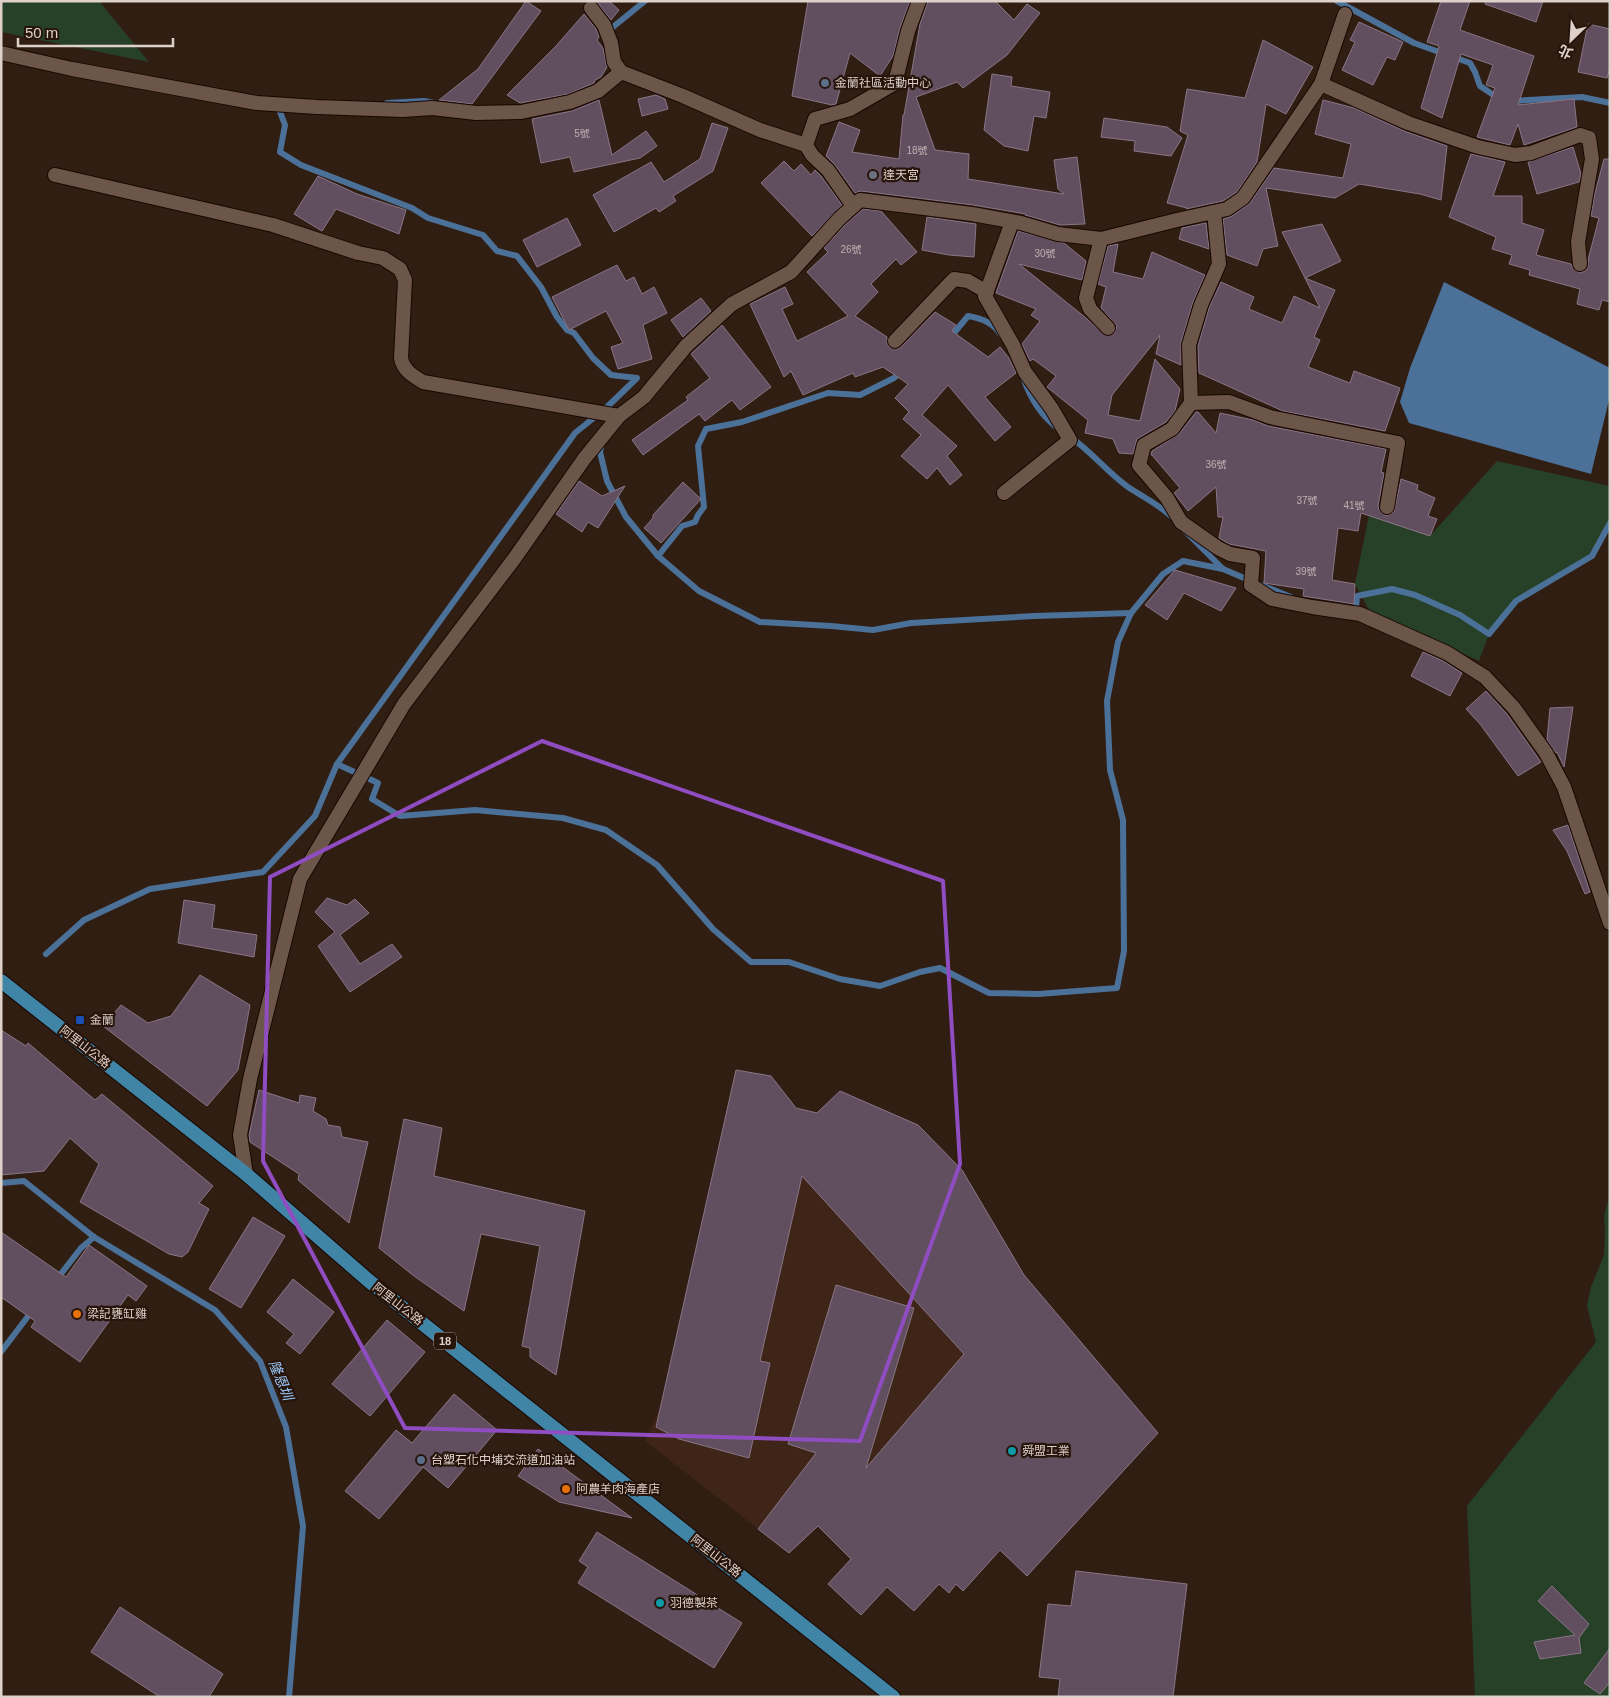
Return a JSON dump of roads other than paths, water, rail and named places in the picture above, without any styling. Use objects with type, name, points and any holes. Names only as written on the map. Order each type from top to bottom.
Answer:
[{"type":"main road","name":"阿里山公路","points":[[1,981],[246,1174],[369,1281],[893,1697]]},
{"type":"street","points":[[806,145],[815,119],[850,109],[895,83],[908,31],[919,1]]},
{"type":"street","points":[[591,8],[604,24],[611,43],[614,62],[621,72],[683,96],[760,130],[806,145],[812,155],[828,170],[853,206]]},
{"type":"street","points":[[246,1174],[240,1135],[250,1079],[300,879],[404,704],[514,559],[584,459],[619,416],[644,397],[686,346],[732,304],[791,272],[839,219],[860,200],[972,214],[1058,234],[1101,239],[1227,209],[1243,198],[1321,84],[1345,14]]},
{"type":"street","points":[[1,53],[72,69],[258,103],[394,110],[432,108],[476,113],[522,112],[570,102],[598,91],[621,72]]},
{"type":"street","points":[[1321,84],[1408,123],[1478,147],[1515,155],[1531,153],[1580,136],[1589,138],[1592,159],[1578,242],[1580,264]]},
{"type":"street","points":[[55,175],[273,225],[358,253],[383,258],[400,269],[405,280],[401,358],[402,364],[410,374],[423,382],[619,416]]},
{"type":"street","points":[[1214,212],[1219,264],[1201,305],[1189,345],[1191,403],[1172,429],[1144,444],[1140,465],[1167,498],[1181,522],[1218,548],[1230,554],[1253,558],[1251,584],[1272,598],[1312,608],[1360,614],[1447,653],[1485,677],[1514,708],[1546,753],[1564,788],[1610,923]]},
{"type":"street","points":[[1004,494],[1070,440],[1052,409],[1025,372],[1013,345],[985,296],[1012,222]]},
{"type":"street","points":[[1101,239],[1086,298],[1090,309],[1108,328]]},
{"type":"street","points":[[895,340],[954,279],[968,281],[986,292]]},
{"type":"street","points":[[1191,403],[1229,402],[1270,417],[1398,443],[1387,507]]},
{"type":"water","points":[[1444,282],[1610,368],[1610,396],[1591,474],[1409,423],[1400,402],[1410,368]]},
{"type":"waterway","points":[[612,35],[611,30],[613,27],[645,1]]},
{"type":"waterway","points":[[1337,1],[1414,43],[1470,63],[1480,86],[1498,98]]},
{"type":"waterway","points":[[1512,101],[1582,97],[1610,103]]},
{"type":"waterway","points":[[387,103],[424,101],[434,103]]},
{"type":"waterway","points":[[277,104],[285,125],[280,152],[301,165],[412,208],[428,218],[483,235],[497,251],[517,256],[541,287],[557,317],[567,330],[574,333],[593,358],[611,375],[637,378],[606,408],[575,433],[337,764]]},
{"type":"waterway","points":[[949,339],[968,316],[987,322],[995,327],[1001,335]]},
{"type":"waterway","points":[[658,556],[682,526],[695,522],[704,507],[698,446],[706,429],[742,422],[828,393],[860,395],[894,378],[903,371]]},
{"type":"waterway","points":[[1023,377],[1037,406],[1059,429]]},
{"type":"waterway","points":[[1069,436],[1085,448],[1120,481],[1157,505],[1173,518]]},
{"type":"waterway","points":[[602,442],[600,452],[607,481],[626,517],[658,556],[699,591],[760,622],[873,630],[911,623],[1131,613]]},
{"type":"waterway","points":[[1349,608],[1356,608],[1357,596],[1392,589],[1415,595],[1460,615],[1489,634],[1516,601],[1592,556],[1610,523]]},
{"type":"waterway","points":[[1185,531],[1222,568]]},
{"type":"waterway","points":[[46,954],[84,920],[150,889],[263,872],[315,816],[337,764],[378,783],[372,799],[400,816],[475,810],[563,818],[606,830],[657,865],[713,929],[751,962],[789,962],[840,979],[880,986],[920,972],[940,968],[989,993],[1038,994],[1117,988],[1124,951],[1123,820],[1110,770],[1107,701],[1118,642],[1131,613],[1163,574],[1183,561],[1223,569],[1251,581]]},
{"type":"waterway","points":[[1261,585],[1291,597]]},
{"type":"waterway","name":"隆恩圳","points":[[1,1183],[24,1181],[94,1237],[215,1310],[260,1361],[286,1427],[303,1526],[289,1697]]},
{"type":"waterway","points":[[57,1279],[81,1248],[94,1237]]},
{"type":"waterway","points":[[1,1352],[32,1311]]},
{"type":"place","name":"金蘭社區活動中心","points":[[825,83]]},
{"type":"place","name":"達天宮","points":[[873,175]]},
{"type":"place","name":"金蘭","points":[[80,1020]]},
{"type":"place","name":"梁記甕缸雞","points":[[77,1314]]},
{"type":"place","name":"舜盟工業","points":[[1012,1451]]},
{"type":"place","name":"台塑石化中埔交流道加油站","points":[[421,1460]]},
{"type":"place","name":"阿農羊肉海產店","points":[[566,1489]]},
{"type":"place","name":"羽德製茶","points":[[660,1603]]}]
